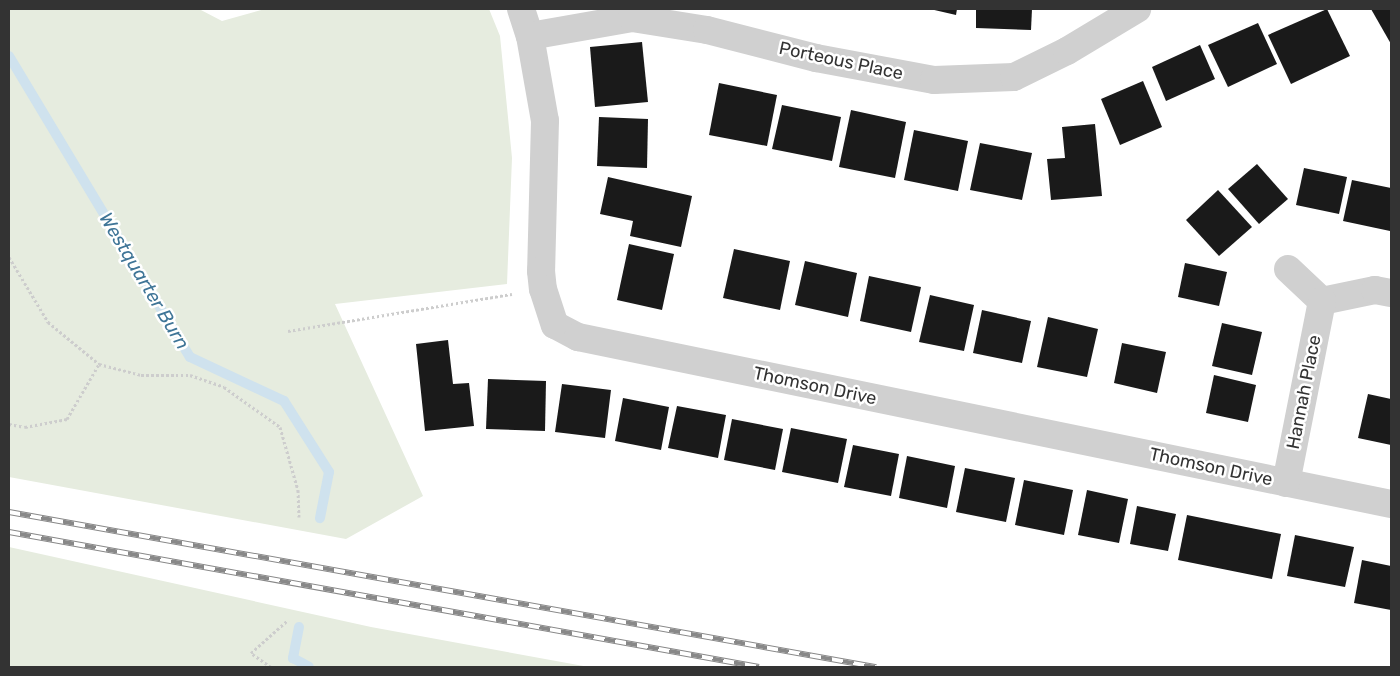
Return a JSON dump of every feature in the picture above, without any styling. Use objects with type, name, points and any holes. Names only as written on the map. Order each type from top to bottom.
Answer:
[{"type":"street","name":"Thomson Drive","points":[[522,9],[530,36],[545,121],[542,280],[555,325],[578,337],[1391,504]]},
{"type":"street","name":"Porteous Place","points":[[530,36],[632,18],[706,30],[816,58],[934,80],[1014,77],[1067,52],[1127,12]]},
{"type":"street","points":[[1288,269],[1322,301],[1383,291]]},
{"type":"street","name":"Hannah Place","points":[[1286,483],[1322,301]]},
{"type":"path","points":[[9,257],[48,322],[99,364],[142,375],[190,375],[224,386],[280,427],[298,490],[299,516]]},
{"type":"path","points":[[288,331],[490,297]]},
{"type":"path","points":[[9,424],[25,427],[67,419],[99,364]]},
{"type":"path","points":[[271,667],[251,653],[288,620]]},
{"type":"shaded area","points":[[9,9],[199,9],[222,21],[265,9],[489,9],[500,36],[512,158],[507,284],[335,304],[423,496],[346,539],[9,477]]},
{"type":"shaded area","points":[[9,547],[371,627],[589,667],[9,667]]},
{"type":"building","points":[[930,9],[957,9],[956,15]]},
{"type":"building","points":[[976,9],[1032,9],[1031,30],[976,28]]},
{"type":"building","points":[[1327,9],[1350,56],[1291,84],[1268,35]]},
{"type":"building","points":[[1371,9],[1391,9],[1391,44]]},
{"type":"building","points":[[1258,23],[1277,64],[1228,87],[1208,45]]},
{"type":"building","points":[[642,42],[648,102],[595,107],[590,47]]},
{"type":"building","points":[[1200,45],[1215,79],[1166,101],[1152,67]]},
{"type":"building","points":[[1143,81],[1162,127],[1120,145],[1101,99]]},
{"type":"building","points":[[719,83],[777,95],[767,146],[709,135]]},
{"type":"building","points":[[782,105],[841,117],[832,161],[772,149]]},
{"type":"building","points":[[851,110],[906,122],[895,178],[839,167]]},
{"type":"building","points":[[599,117],[648,119],[647,168],[597,166]]},
{"type":"building","points":[[1095,124],[1102,196],[1051,200],[1047,159],[1065,158],[1062,127]]},
{"type":"building","points":[[914,130],[968,141],[958,191],[904,180]]},
{"type":"building","points":[[980,143],[1032,153],[1022,200],[970,190]]},
{"type":"building","points":[[1257,164],[1288,199],[1259,224],[1228,189]]},
{"type":"building","points":[[1304,168],[1347,177],[1339,214],[1296,205]]},
{"type":"building","points":[[608,177],[692,196],[681,247],[630,236],[633,221],[600,214]]},
{"type":"building","points":[[1352,180],[1391,188],[1390,231],[1343,221]]},
{"type":"building","points":[[1218,190],[1252,227],[1219,256],[1186,220]]},
{"type":"building","points":[[629,244],[674,254],[662,310],[617,300]]},
{"type":"building","points":[[734,249],[790,261],[780,310],[723,298]]},
{"type":"building","points":[[805,261],[857,273],[848,317],[795,305]]},
{"type":"building","points":[[1185,263],[1227,272],[1219,306],[1178,297]]},
{"type":"building","points":[[869,276],[921,287],[911,332],[860,321]]},
{"type":"building","points":[[930,295],[974,305],[964,351],[919,342]]},
{"type":"building","points":[[982,310],[1031,321],[1022,363],[973,353]]},
{"type":"building","points":[[1048,317],[1098,329],[1087,377],[1037,367]]},
{"type":"building","points":[[1222,323],[1262,332],[1252,375],[1212,366]]},
{"type":"building","points":[[448,340],[453,384],[469,383],[474,426],[425,431],[416,344]]},
{"type":"building","points":[[1122,343],[1166,352],[1157,393],[1114,383]]},
{"type":"building","points":[[1214,375],[1256,385],[1248,422],[1206,413]]},
{"type":"building","points":[[488,379],[546,381],[545,431],[486,429]]},
{"type":"building","points":[[562,384],[611,390],[605,438],[555,432]]},
{"type":"building","points":[[1368,394],[1391,399],[1391,445],[1358,438]]},
{"type":"building","points":[[623,398],[669,407],[661,450],[615,441]]},
{"type":"building","points":[[677,406],[726,415],[718,458],[668,448]]},
{"type":"building","points":[[732,419],[783,429],[775,470],[724,460]]},
{"type":"building","points":[[791,428],[847,439],[838,483],[782,472]]},
{"type":"building","points":[[853,445],[899,454],[891,496],[844,487]]},
{"type":"building","points":[[907,456],[955,466],[947,508],[899,498]]},
{"type":"building","points":[[965,468],[1015,478],[1006,522],[956,512]]},
{"type":"building","points":[[1024,480],[1073,490],[1064,535],[1015,525]]},
{"type":"building","points":[[1087,490],[1128,499],[1119,543],[1078,535]]},
{"type":"building","points":[[1137,506],[1176,514],[1168,551],[1130,544]]},
{"type":"building","points":[[1187,515],[1281,534],[1272,579],[1178,560]]},
{"type":"building","points":[[1295,535],[1354,547],[1345,587],[1287,576]]},
{"type":"building","points":[[1362,560],[1391,566],[1391,610],[1354,603]]},
{"type":"waterway","name":"Westquarter Burn","points":[[9,56],[190,357],[284,401],[329,472],[320,518]]},
{"type":"waterway","name":"Westquarter Burn","points":[[299,627],[293,658],[309,667]]},
{"type":"railway","points":[[9,512],[876,667]]},
{"type":"railway","points":[[9,532],[759,667]]}]
